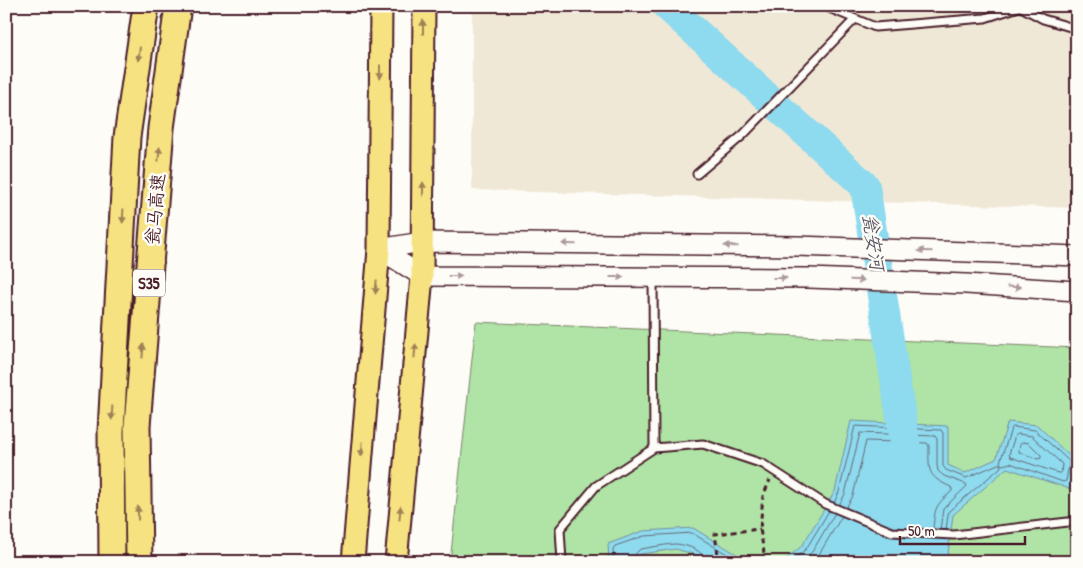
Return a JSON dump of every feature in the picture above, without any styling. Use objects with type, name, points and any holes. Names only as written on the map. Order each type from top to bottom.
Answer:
[{"type":"highway","name":"瓮马高速","points":[[112,562],[111,431],[127,137],[146,6]]},
{"type":"highway","name":"瓮马高速","points":[[139,562],[137,426],[161,128],[178,6]]},
{"type":"main road","points":[[352,562],[379,249],[381,6]]},
{"type":"main road","points":[[396,562],[422,276],[424,6]]},
{"type":"main road","points":[[379,249],[422,242],[797,246],[1077,256]]},
{"type":"main road","points":[[379,249],[422,276],[809,278],[966,284],[1077,291]]},
{"type":"lane","points":[[824,6],[875,27],[985,18],[1019,6],[1043,19],[1077,29]]},
{"type":"lane","points":[[697,174],[743,135],[855,19]]},
{"type":"lane","points":[[653,277],[654,448]]},
{"type":"lane","points":[[562,562],[560,528],[596,486],[654,448],[703,444],[763,464],[825,504],[892,532],[954,535],[1077,521]]},
{"type":"path","points":[[766,562],[760,529],[763,496],[774,471]]},
{"type":"path","points":[[719,562],[715,534],[760,529]]},
{"type":"shaded area","points":[[472,6],[1077,6],[1077,208],[472,190]]},
{"type":"green space","points":[[476,322],[1077,348],[1077,562],[450,562]]},
{"type":"water","points":[[851,421],[948,426],[948,465],[965,473],[996,459],[1008,422],[1037,425],[1075,461],[1070,489],[1007,468],[953,515],[947,562],[782,562],[802,546],[835,491]]},
{"type":"water","points":[[693,528],[738,555],[771,562],[702,562],[696,555],[676,549],[641,554],[636,562],[609,562],[608,544],[643,531]]},
{"type":"waterway","name":"瓮安河","points":[[667,6],[865,186],[908,462]]}]
